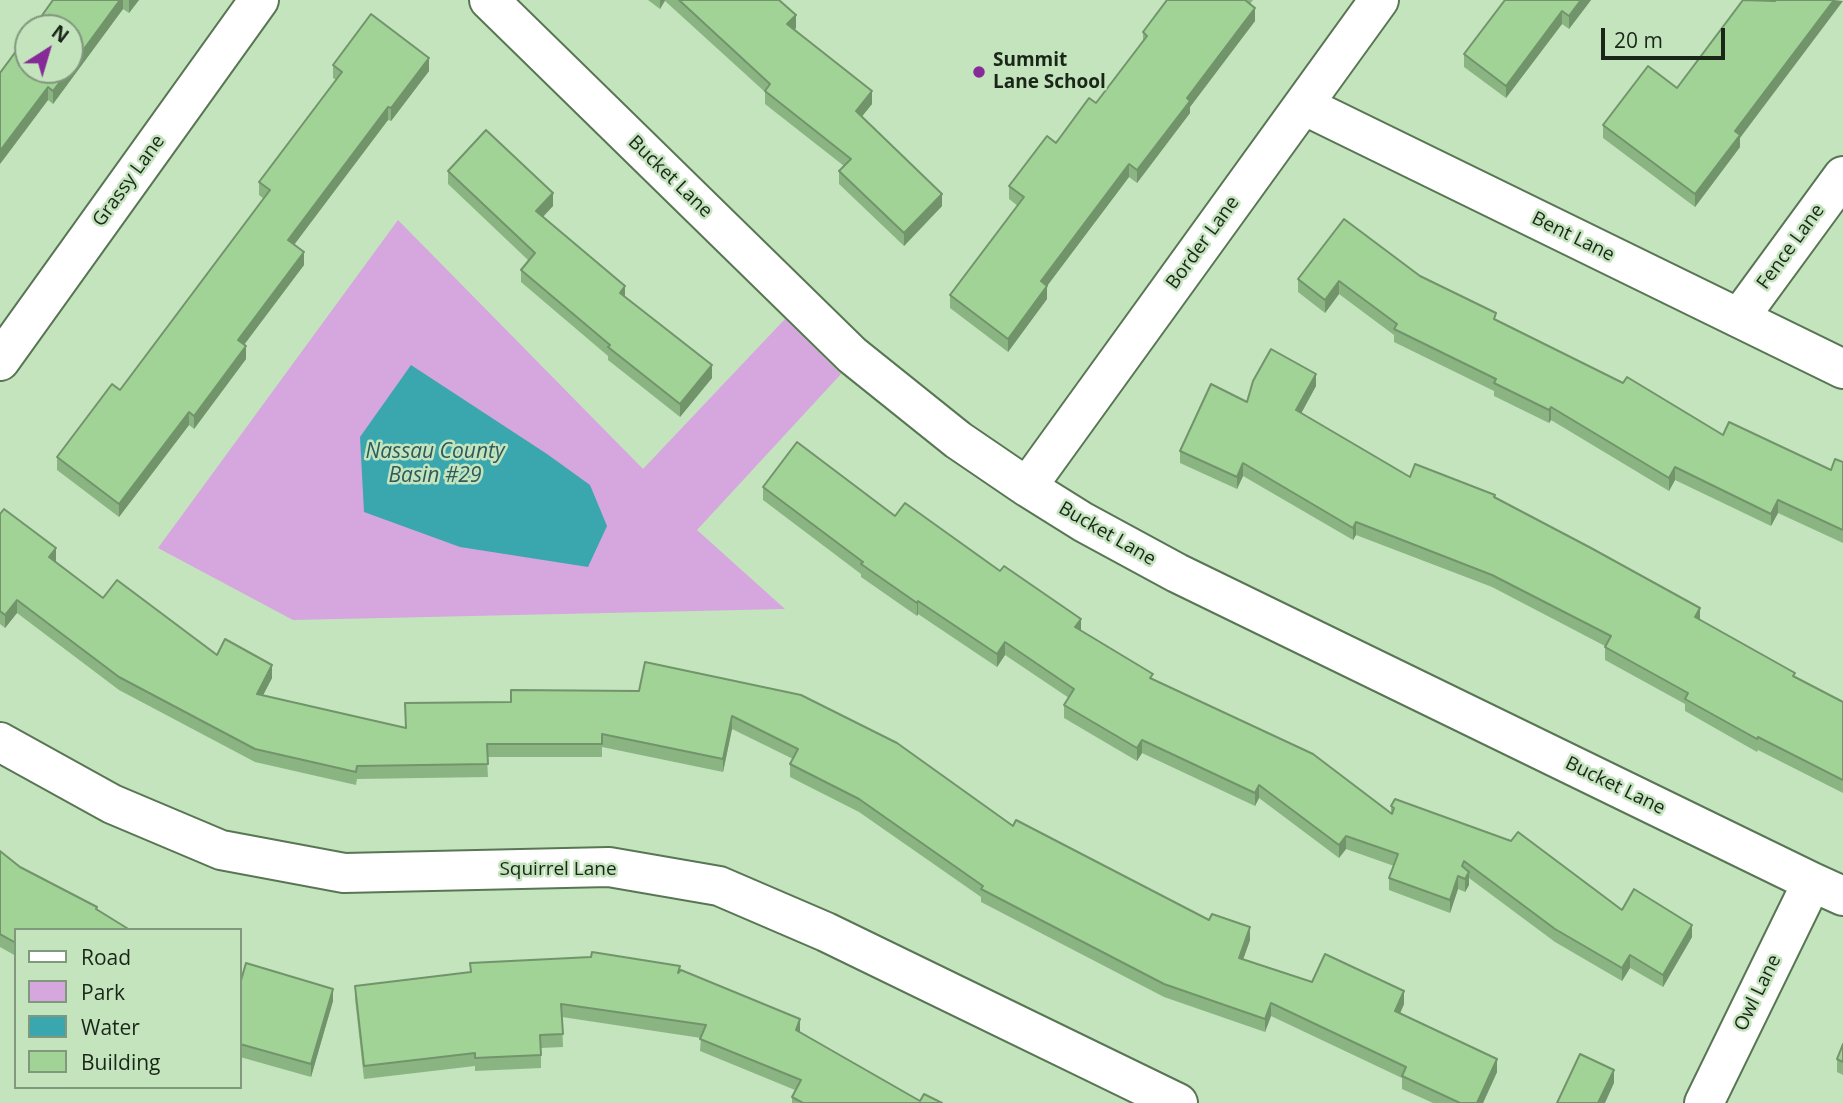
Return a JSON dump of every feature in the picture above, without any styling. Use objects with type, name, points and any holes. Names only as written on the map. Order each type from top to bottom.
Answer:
[{"type":"street","name":"Grassy Lane","points":[[0,361],[259,0]]},
{"type":"street","name":"Bucket Lane","points":[[489,0],[852,355],[958,440],[1027,487],[1083,522],[1177,573],[1828,889]]},
{"type":"street","name":"Border Lane","points":[[1027,487],[1379,0]]},
{"type":"street","name":"Bent Lane","points":[[1303,105],[1843,369]]},
{"type":"street","name":"Fence Lane","points":[[1739,318],[1843,176]]},
{"type":"street","name":"Squirrel Lane","points":[[0,742],[112,804],[221,850],[344,873],[609,867],[719,886],[827,932],[1178,1103]]},
{"type":"street","name":"Owl Lane","points":[[1704,1103],[1828,889]]},
{"type":"green space","points":[[398,220],[643,469],[785,319],[841,374],[697,530],[785,609],[293,620],[158,548]]},
{"type":"water","name":"Nassau County Basin #29","points":[[411,365],[590,485],[607,526],[588,567],[460,547],[364,512],[360,437]]},
{"type":"building","points":[[53,0],[120,0],[84,49],[84,14],[43,14]]},
{"type":"building","points":[[679,0],[779,0],[796,15],[787,24],[872,91],[856,111],[942,194],[904,233],[839,171],[851,159],[765,91],[770,84]]},
{"type":"building","points":[[1167,0],[1245,0],[1255,8],[1187,98],[1190,101],[1137,170],[1129,164],[1041,281],[1047,286],[1008,339],[950,295],[1024,197],[1009,186],[1047,136],[1056,143],[1089,98],[1096,103],[1147,36],[1143,32]]},
{"type":"building","points":[[1505,0],[1581,0],[1569,16],[1562,11],[1506,86],[1464,54]]},
{"type":"building","points":[[1743,0],[1834,0],[1735,131],[1740,135],[1695,194],[1603,125],[1648,66],[1677,88]]},
{"type":"building","points":[[371,14],[429,58],[391,108],[388,107],[288,240],[304,252],[238,340],[246,346],[194,416],[189,412],[119,504],[57,457],[112,384],[120,390],[270,190],[259,182],[342,72],[333,65]]},
{"type":"building","points":[[14,54],[14,84],[58,84],[53,91],[48,87],[0,151],[0,73]]},
{"type":"building","points":[[486,130],[553,193],[536,211],[625,286],[620,293],[712,365],[680,404],[608,347],[610,345],[521,270],[535,253],[448,171]]},
{"type":"building","points":[[1344,219],[1420,276],[1496,313],[1494,319],[1623,383],[1627,377],[1723,435],[1729,422],[1831,470],[1835,459],[1843,462],[1843,530],[1778,500],[1771,514],[1675,467],[1669,478],[1551,407],[1549,410],[1494,383],[1496,379],[1394,329],[1397,324],[1339,281],[1325,300],[1298,279]]},
{"type":"building","points":[[1271,349],[1316,374],[1296,410],[1410,477],[1415,464],[1495,495],[1494,497],[1700,608],[1695,617],[1795,673],[1793,676],[1843,702],[1843,780],[1758,737],[1757,739],[1685,699],[1688,693],[1605,647],[1611,636],[1492,575],[1356,522],[1353,528],[1243,463],[1237,477],[1180,451],[1211,384],[1247,402],[1253,381]]},
{"type":"building","points":[[797,442],[895,516],[905,503],[1000,571],[1004,566],[1081,619],[1075,627],[1153,674],[1150,678],[1313,754],[1392,814],[1394,808],[1391,806],[1395,799],[1511,841],[1518,832],[1622,910],[1634,889],[1692,925],[1663,975],[1630,955],[1622,968],[1555,929],[1464,861],[1462,866],[1469,872],[1465,879],[1458,876],[1450,900],[1389,878],[1398,854],[1346,836],[1339,845],[1259,785],[1255,793],[1142,740],[1137,748],[1064,705],[1074,689],[1005,642],[997,654],[918,601],[917,603],[861,564],[863,562],[763,487]]},
{"type":"building","points":[[4,509],[56,548],[49,557],[103,598],[117,580],[217,655],[225,639],[272,665],[257,694],[406,728],[405,703],[511,702],[511,690],[639,691],[645,662],[801,695],[897,743],[1013,826],[1016,820],[1209,920],[1212,914],[1250,927],[1239,958],[1312,982],[1325,954],[1404,991],[1395,1011],[1497,1059],[1477,1103],[1460,1103],[1402,1076],[1406,1067],[1271,1003],[1265,1019],[1164,984],[981,889],[983,886],[859,799],[790,764],[798,749],[732,716],[723,759],[602,734],[602,744],[487,744],[488,764],[357,766],[356,772],[255,749],[119,677],[17,600],[5,615],[0,611],[0,514]]},
{"type":"building","points":[[0,851],[20,867],[97,907],[96,909],[127,928],[14,928],[14,942],[0,934]]},
{"type":"building","points":[[592,952],[680,966],[678,973],[681,970],[800,1019],[796,1030],[920,1101],[924,1094],[942,1103],[803,1103],[792,1097],[801,1080],[700,1039],[706,1025],[561,1004],[563,1034],[540,1035],[541,1055],[475,1058],[475,1053],[364,1066],[355,986],[471,972],[470,963],[591,957]]},
{"type":"building","points":[[246,963],[333,989],[311,1064],[242,1045],[242,977]]},
{"type":"building","points":[[1843,1044],[1843,1062],[1837,1059]]},
{"type":"building","points":[[1580,1054],[1614,1070],[1598,1103],[1557,1103]]},
{"type":"place","name":"Summit Lane School","points":[[979,72]]}]
